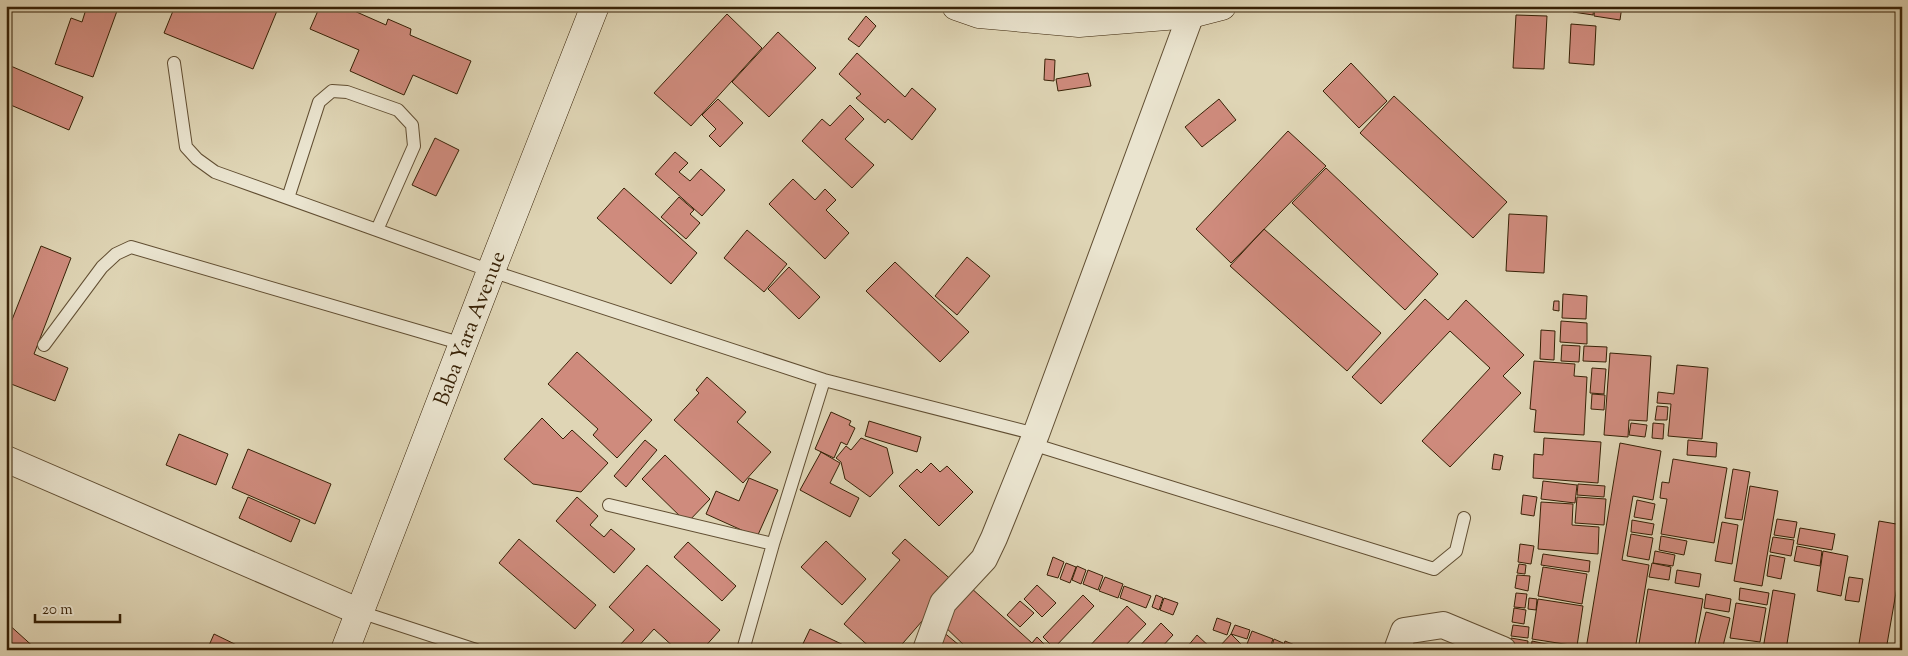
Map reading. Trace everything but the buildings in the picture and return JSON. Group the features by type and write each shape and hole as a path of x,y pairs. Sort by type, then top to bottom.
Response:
{"main road":[{"name":"Baba Yara Avenue","path":"345,650 491,271 596,6"},
{"path":"956,6 979,14 1079,23 1191,14 1222,6"}],"street":[{"path":"926,650 942,603 984,558 1034,439 1191,14"},
{"path":"6,460 360,612"},
{"path":"1397,650 1404,631 1443,625 1503,650"}],"lane":[{"path":"174,63 186,147 197,159 215,172 491,271 824,380 1034,439 1434,569 1456,551 1464,518"},
{"path":"288,198 319,102 332,91 347,92 398,110 412,125 414,146 377,230"},
{"path":"44,345 102,266 116,254 131,247 463,344"},
{"path":"743,650 773,544 824,380"},
{"path":"609,505 773,544"},
{"path":"360,612 476,650"}]}
